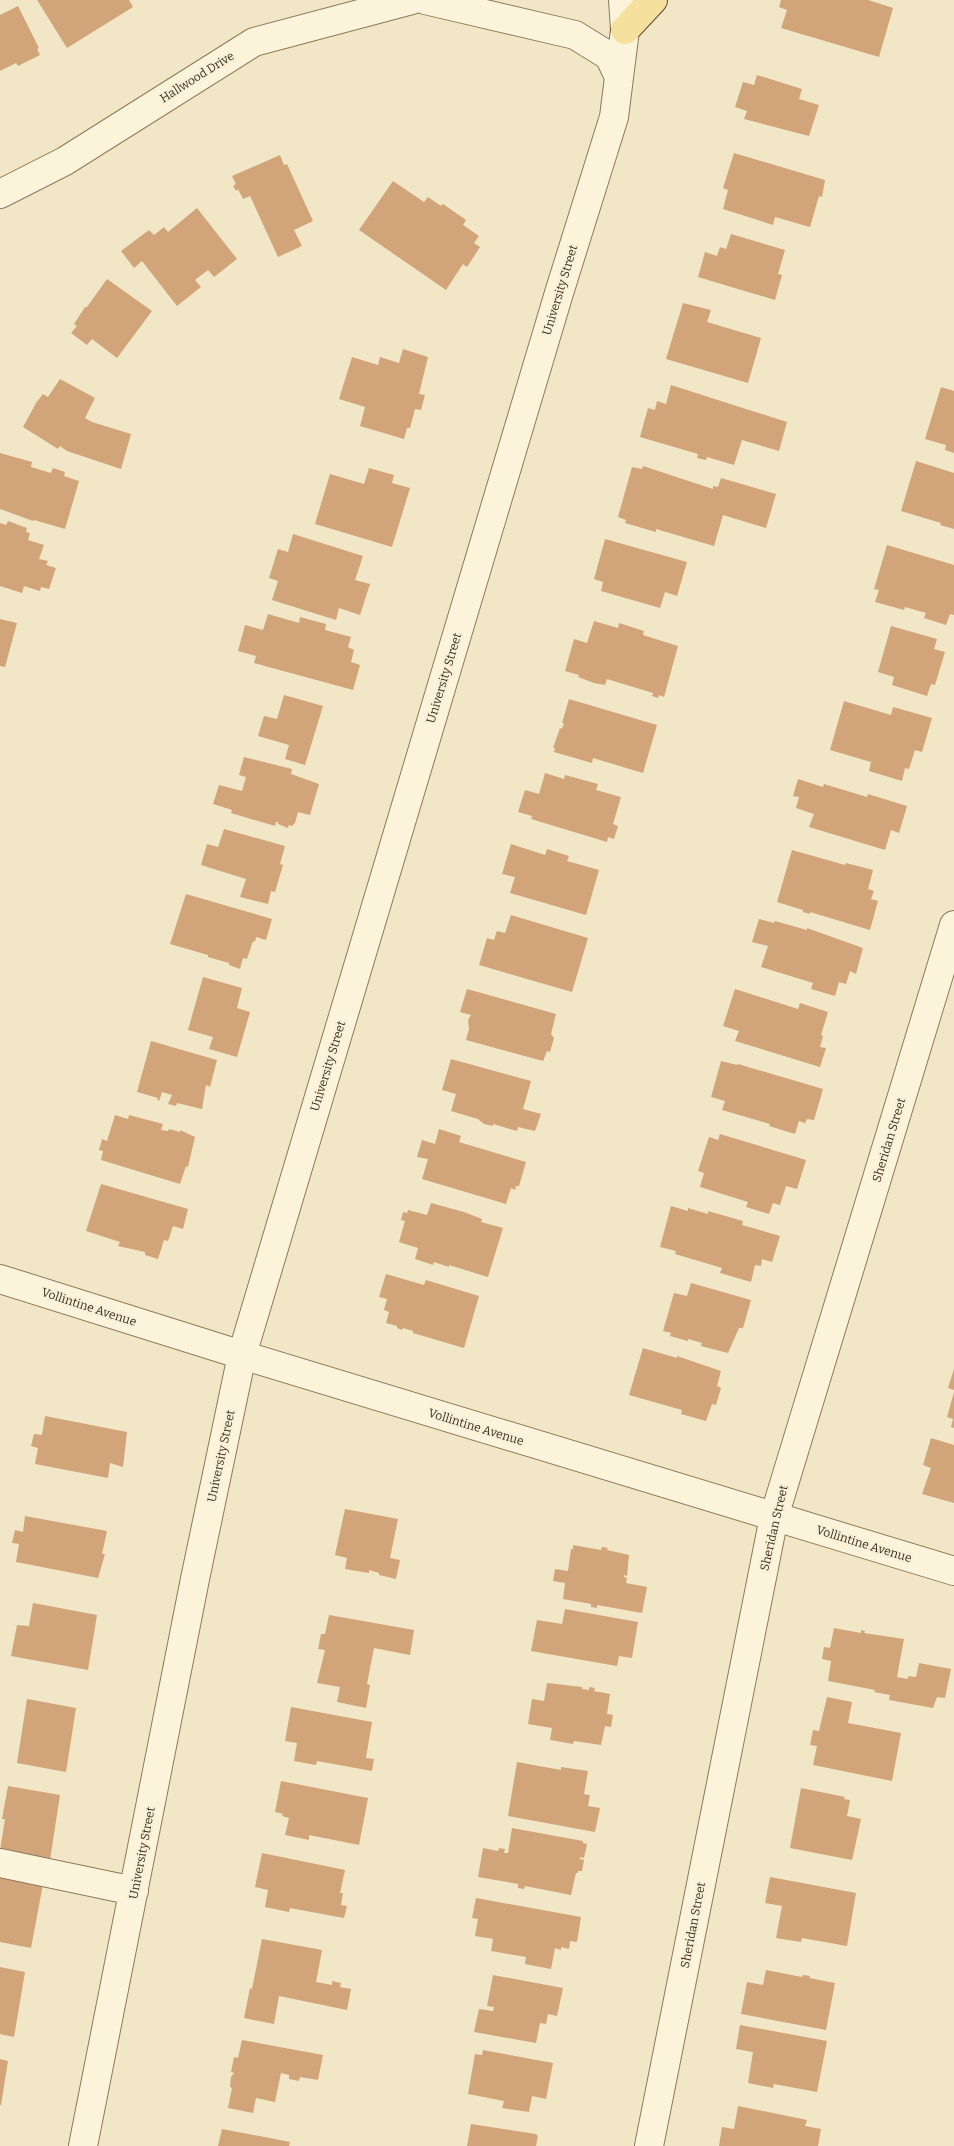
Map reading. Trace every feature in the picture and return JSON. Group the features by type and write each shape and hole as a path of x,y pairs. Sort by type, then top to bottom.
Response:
{"main road":[{"path":"625,30 654,0"}],"street":[{"name":"Hallwood Drive","path":"1,196 65,161 254,42 412,0"},
{"path":"425,0 575,35 609,56 619,77"},
{"name":"University Street","path":"83,2146 195,1579 242,1355 556,303 614,117 625,30 623,0"},
{"name":"Sheridan Street","path":"649,2146 774,1517 954,925"},
{"name":"Vollintine Avenue","path":"0,1279 242,1355 954,1571"},
{"path":"0,1863 134,1891"}],"building":[{"path":"37,0 129,0 133,7 67,48"},
{"path":"781,0 868,0 893,8 879,57 781,28 787,10 779,7"},
{"path":"18,6 39,48 37,49 40,55 18,66 16,63 0,71 0,15"},
{"path":"757,75 802,89 799,99 819,105 809,136 744,119 747,111 735,107 743,82 754,85"},
{"path":"734,153 825,180 822,197 819,196 810,227 775,217 773,225 723,209 728,190 723,188"},
{"path":"280,155 284,165 287,164 313,221 294,230 302,246 278,257 250,196 243,199 238,189 236,191 233,186 236,184 232,176"},
{"path":"393,181 424,202 428,197 441,206 443,204 466,220 463,225 479,236 474,243 480,247 467,267 463,264 446,290 359,230"},
{"path":"197,208 237,259 214,277 208,270 195,280 201,287 177,306 142,261 134,268 121,251 149,230 154,235 164,227 168,232"},
{"path":"731,234 785,250 778,274 782,275 775,300 698,277 705,252 717,256 720,247 726,249"},
{"path":"107,279 152,311 117,358 92,339 87,345 71,333 77,326 74,324 85,307 87,307"},
{"path":"683,303 711,310 707,322 761,338 748,383 666,359"},
{"path":"403,349 428,357 419,394 425,395 421,410 415,409 410,428 407,428 404,439 360,426 365,407 339,399 352,357 378,365 380,357 399,363"},
{"path":"60,379 95,398 85,418 131,434 121,469 67,451 60,446 58,449 23,427 36,403 43,394 48,397"},
{"path":"671,385 787,422 779,451 742,440 734,465 707,457 706,460 697,458 698,454 640,437 648,408 655,410 657,401 666,404"},
{"path":"941,387 954,391 954,453 945,450 946,445 925,439"},
{"path":"0,453 32,462 31,467 51,473 53,468 65,472 64,476 79,481 65,529 33,521 0,509"},
{"path":"916,461 954,473 954,529 940,525 941,523 901,511"},
{"path":"643,466 713,489 713,486 718,487 721,478 776,494 766,528 723,515 714,546 656,529 656,532 625,523 626,520 618,517 632,467 642,469"},
{"path":"369,468 394,475 392,483 410,488 392,547 315,524 330,474 364,484"},
{"path":"8,521 27,528 26,532 30,533 28,540 44,545 39,559 48,561 46,565 56,568 49,589 41,587 40,591 24,586 22,593 0,586 0,523 6,525"},
{"path":"293,534 363,556 355,580 370,584 360,615 339,608 336,620 272,600 278,581 269,578 278,549 288,552"},
{"path":"605,539 687,562 677,596 665,592 660,608 601,591 603,582 594,579"},
{"path":"887,545 954,565 954,615 950,614 946,625 924,618 926,613 905,607 904,610 875,602 879,590 874,589"},
{"path":"268,614 299,623 300,617 326,624 325,630 351,637 348,647 354,650 351,662 360,665 353,690 254,663 256,656 238,651 245,625 263,630"},
{"path":"0,619 17,623 5,667 0,666"},
{"path":"594,621 618,628 619,623 644,631 643,635 678,646 664,697 659,695 658,698 652,696 653,693 607,679 605,685 594,683 578,677 579,675 565,671 574,639 587,643"},
{"path":"891,626 937,639 934,649 945,652 935,685 931,684 927,696 892,685 894,677 878,672"},
{"path":"284,695 323,706 305,765 285,759 289,745 258,736 264,716 277,719"},
{"path":"569,699 657,725 643,773 593,758 592,763 554,752 555,748 553,748 560,728 562,729 564,723 562,723"},
{"path":"844,701 891,715 893,707 932,718 922,752 915,750 909,769 905,768 902,781 869,771 871,762 830,750"},
{"path":"244,757 292,769 291,774 319,784 310,815 298,812 295,823 292,826 289,825 288,828 278,824 278,822 276,822 275,826 231,813 232,810 213,804 219,785 242,791 246,777 239,775"},
{"path":"545,773 564,779 565,775 598,784 596,790 621,797 613,824 618,826 614,839 608,837 607,842 531,819 532,816 518,812 525,790 539,794"},
{"path":"798,779 823,787 824,784 867,797 868,794 907,806 899,833 891,830 885,850 809,827 814,814 796,808 799,797 793,796"},
{"path":"224,829 285,846 280,864 283,865 275,892 271,891 268,904 240,897 246,879 201,865 207,844 218,847"},
{"path":"511,844 545,855 547,849 569,856 567,861 599,870 586,915 510,893 515,877 502,874"},
{"path":"792,850 845,865 846,863 873,870 868,889 874,891 871,899 878,901 870,930 810,912 810,914 803,912 803,910 777,902"},
{"path":"186,894 272,919 266,940 256,937 247,959 243,958 240,969 229,965 229,963 208,957 208,955 170,944"},
{"path":"511,915 588,938 572,992 479,965 487,938 494,940 497,931 505,933"},
{"path":"759,919 774,923 775,921 807,930 807,928 863,948 856,974 850,971 846,984 839,982 835,996 811,989 813,983 761,967 768,946 752,942"},
{"path":"203,977 242,988 237,1008 250,1012 237,1057 209,1049 213,1037 188,1030"},
{"path":"467,989 556,1014 551,1034 554,1038 550,1052 547,1051 543,1061 466,1040 469,1029 468,1020 471,1015 460,1012"},
{"path":"735,989 798,1009 800,1003 828,1012 821,1035 823,1036 820,1047 826,1048 820,1067 735,1041 739,1031 723,1026"},
{"path":"151,1041 217,1060 210,1087 206,1085 202,1109 177,1103 176,1106 168,1104 172,1095 162,1092 159,1101 157,1100 158,1098 137,1092"},
{"path":"451,1059 531,1081 523,1109 541,1114 535,1131 518,1127 517,1131 493,1124 493,1126 484,1124 478,1119 451,1111 456,1094 442,1090"},
{"path":"721,1061 738,1064 823,1089 814,1120 807,1119 805,1123 799,1121 795,1134 769,1126 770,1124 722,1110 725,1101 711,1097"},
{"path":"115,1115 128,1119 129,1115 163,1124 161,1130 168,1131 169,1129 180,1132 180,1130 195,1137 188,1167 186,1166 180,1184 101,1160 103,1151 99,1150 102,1139 107,1141"},
{"path":"439,1129 461,1136 459,1142 526,1162 519,1186 516,1186 515,1190 511,1188 506,1204 422,1179 428,1159 417,1157 422,1140 435,1144"},
{"path":"720,1134 806,1160 797,1189 786,1186 780,1205 773,1203 769,1214 746,1207 748,1202 700,1187 704,1173 698,1171 709,1137 718,1140"},
{"path":"101,1184 188,1209 183,1229 173,1226 168,1241 164,1240 158,1259 145,1255 145,1252 118,1246 120,1242 86,1231"},
{"path":"431,1203 464,1212 482,1219 481,1222 503,1228 488,1277 449,1265 449,1267 434,1262 433,1265 415,1259 418,1248 399,1242 405,1221 401,1220 403,1212 407,1213 408,1210 427,1215"},
{"path":"671,1206 688,1211 688,1208 708,1214 708,1211 743,1221 742,1225 780,1236 772,1262 762,1259 761,1266 755,1265 751,1282 720,1273 722,1268 675,1254 676,1251 660,1247"},
{"path":"386,1274 424,1285 426,1280 479,1296 464,1348 413,1333 413,1331 403,1328 402,1330 397,1328 397,1326 386,1323 389,1312 384,1310 387,1299 379,1297"},
{"path":"691,1283 751,1300 743,1328 739,1328 728,1353 701,1346 702,1343 670,1336 671,1333 663,1331 674,1293 687,1296"},
{"path":"643,1348 677,1358 677,1356 721,1371 717,1386 721,1388 716,1405 712,1404 706,1421 681,1414 682,1410 629,1395"},
{"path":"954,1369 954,1390 948,1388"},
{"path":"954,1392 954,1428 951,1427 953,1419 947,1417"},
{"path":"45,1416 127,1432 123,1467 110,1463 108,1478 35,1464 38,1448 31,1446 34,1434 42,1435"},
{"path":"931,1438 954,1445 954,1503 922,1494 931,1468 923,1465"},
{"path":"345,1509 398,1519 390,1558 400,1560 396,1579 379,1575 379,1573 369,1570 369,1573 345,1569 347,1558 335,1555"},
{"path":"25,1516 107,1531 102,1554 105,1554 98,1578 16,1562 19,1544 12,1543 15,1530 23,1532"},
{"path":"573,1545 601,1550 602,1547 608,1548 607,1550 629,1555 627,1576 624,1575 627,1578 626,1583 647,1587 642,1613 597,1605 597,1608 591,1607 591,1604 563,1599 565,1583 553,1581 555,1569 568,1571"},
{"path":"33,1603 97,1615 88,1670 11,1656 17,1625 29,1626"},
{"path":"565,1609 638,1622 632,1658 619,1656 617,1666 531,1651 537,1620 562,1624"},
{"path":"329,1615 414,1630 410,1655 374,1648 367,1684 370,1685 366,1708 337,1702 340,1687 317,1683 325,1650 318,1649 321,1634 325,1634"},
{"path":"834,1628 861,1633 861,1630 865,1631 864,1633 904,1639 897,1677 908,1679 908,1676 916,1677 919,1663 951,1669 945,1698 937,1697 933,1708 889,1700 890,1695 874,1692 875,1690 828,1681 831,1661 822,1659 824,1647 830,1648"},
{"path":"547,1683 582,1687 582,1689 589,1690 589,1687 595,1688 594,1691 610,1694 607,1714 613,1715 611,1727 605,1726 601,1745 574,1741 573,1744 550,1740 552,1728 528,1724 532,1699 544,1701"},
{"path":"827,1697 852,1702 848,1723 901,1733 892,1781 813,1765 817,1746 810,1745 813,1730 819,1731"},
{"path":"27,1699 76,1708 66,1772 17,1763"},
{"path":"291,1707 372,1722 366,1758 374,1759 372,1771 317,1761 316,1765 294,1761 297,1743 285,1741"},
{"path":"517,1762 561,1770 561,1767 588,1771 584,1794 590,1795 588,1806 600,1808 595,1832 508,1816"},
{"path":"281,1781 368,1798 359,1845 309,1835 309,1840 285,1835 289,1818 275,1812"},
{"path":"8,1786 60,1795 50,1860 0,1851 5,1819 2,1819"},
{"path":"801,1788 845,1797 844,1799 850,1800 847,1816 861,1819 852,1860 790,1848"},
{"path":"512,1828 583,1841 583,1843 587,1844 584,1858 580,1857 580,1859 584,1860 582,1871 576,1873 571,1895 525,1886 524,1889 518,1888 518,1884 478,1877 483,1848 498,1851 499,1848 505,1849 504,1853 508,1853"},
{"path":"262,1853 345,1870 340,1893 343,1893 341,1905 347,1906 344,1918 290,1908 289,1912 265,1907 268,1890 255,1887"},
{"path":"0,1876 43,1884 31,1948 0,1942"},
{"path":"770,1877 856,1893 847,1946 802,1938 801,1942 776,1938 782,1906 765,1903"},
{"path":"476,1898 581,1917 577,1942 570,1941 569,1949 561,1947 561,1950 555,1948 551,1969 525,1964 526,1957 491,1951 493,1939 475,1936 478,1919 472,1918"},
{"path":"262,1939 322,1950 316,1982 332,1985 332,1981 341,1983 340,1987 351,1989 347,2010 279,1996 274,2024 244,2018"},
{"path":"0,1967 25,1972 14,2037 0,2034"},
{"path":"766,1970 802,1977 803,1975 810,1976 809,1978 835,1983 826,2030 741,2014 747,1982 763,1985"},
{"path":"493,1975 563,1988 557,2016 548,2014 546,2024 540,2023 536,2043 474,2032 479,2009 493,2011 494,2007 487,2006"},
{"path":"740,2025 827,2041 817,2092 774,2084 773,2088 748,2083 753,2052 736,2049"},
{"path":"242,2040 323,2055 318,2080 300,2077 299,2081 289,2079 289,2075 281,2073 275,2102 256,2098 253,2113 228,2108 232,2088 230,2087 231,2077 234,2073 231,2072 234,2057 238,2058"},
{"path":"483,2050 553,2063 546,2099 532,2096 529,2112 502,2108 504,2101 468,2094 475,2054 482,2055"},
{"path":"0,2059 8,2061 1,2105 0,2105"},
{"path":"738,2106 807,2120 805,2126 821,2129 818,2146 719,2146 722,2127 734,2129"},
{"path":"471,2124 536,2134 538,2136 536,2146 467,2146"},
{"path":"222,2129 290,2142 289,2146 218,2146"}]}
